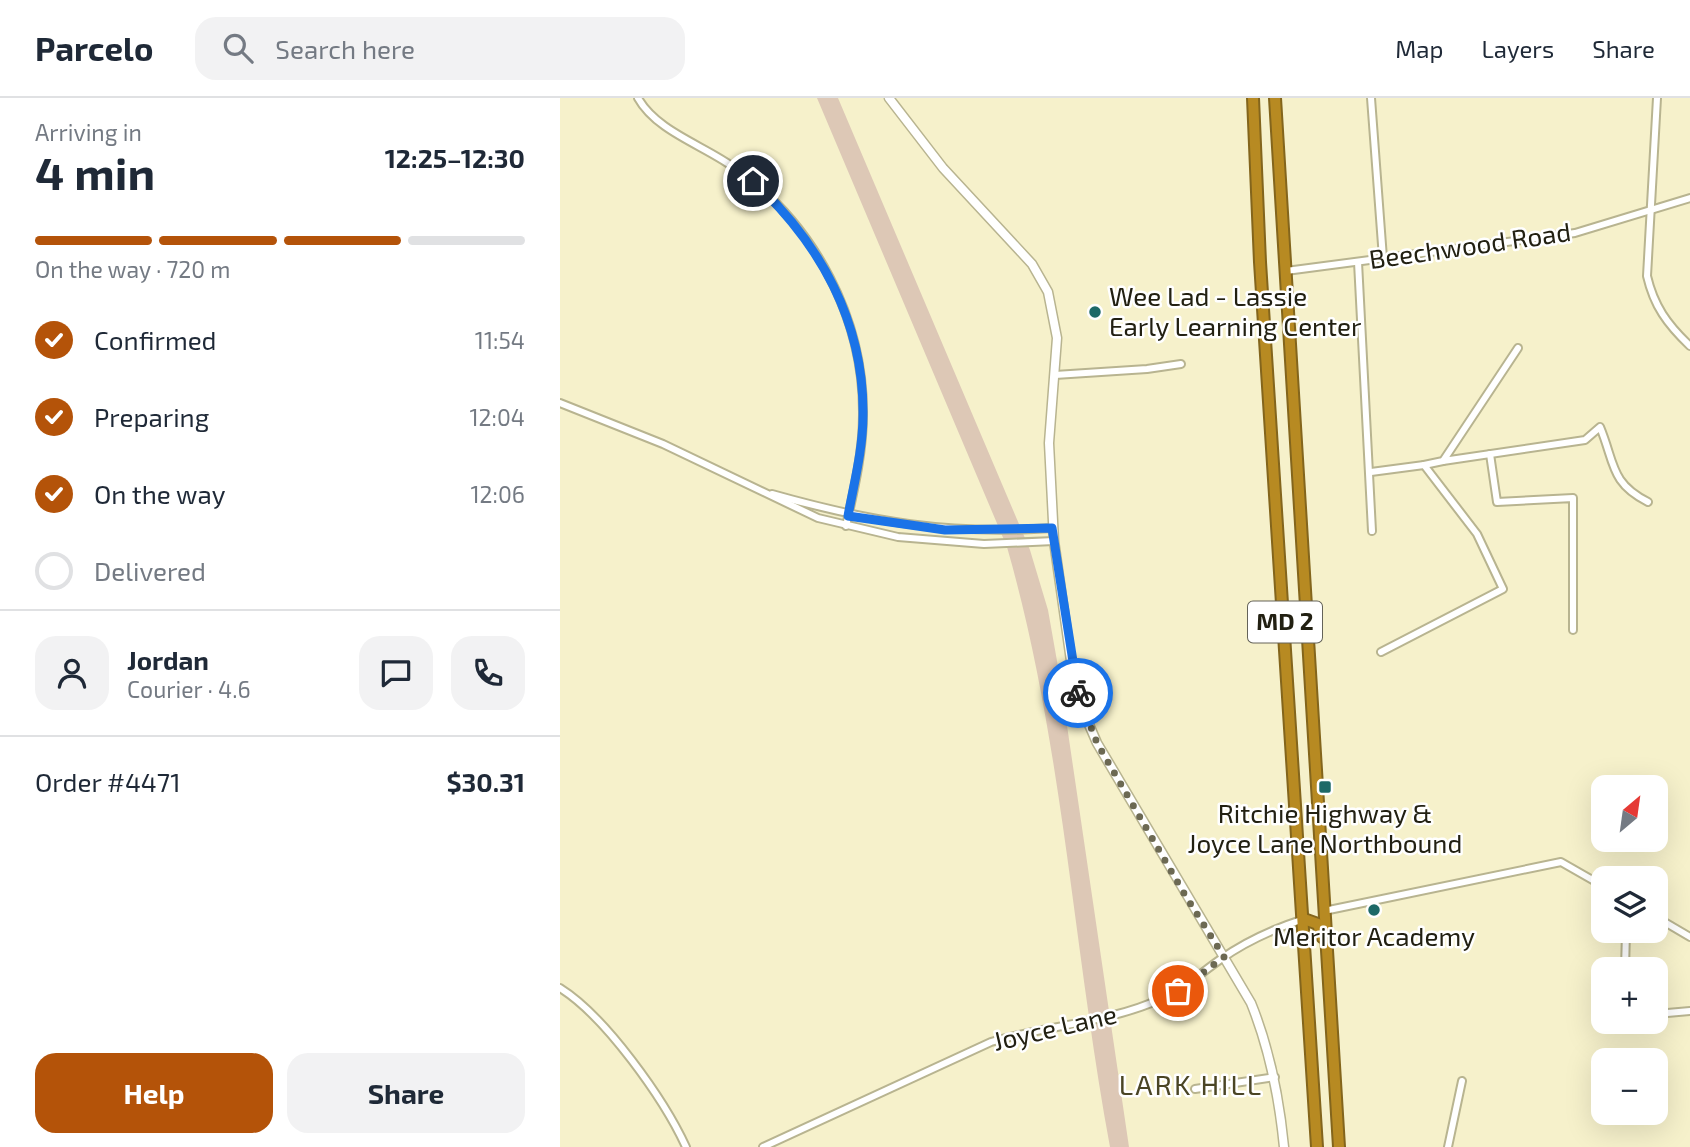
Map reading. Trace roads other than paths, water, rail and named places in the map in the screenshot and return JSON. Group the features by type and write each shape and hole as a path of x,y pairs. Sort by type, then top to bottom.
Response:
{"highway":[{"name":"MD 2","path":"1253,98 1260,262 1273,428 1318,1147"},
{"name":"MD 2","path":"1275,98 1339,1147"},
{"path":"1273,428 1295,431"},
{"path":"1300,852 1306,872 1310,906 1313,911 1324,911"},
{"path":"1304,919 1318,924 1328,956"}],"street":[{"path":"638,98 653,117 738,170 777,203 808,242 838,291 850,322 862,388 863,415 846,526"},
{"path":"889,98 943,168 1032,264 1048,292 1056,325 1049,442 1052,528 1072,668 1088,724 1185,895 1251,1003 1266,1041 1275,1077 1284,1147"},
{"path":"1371,98 1383,258"},
{"path":"1657,98 1647,275 1653,301 1668,325 1690,346"},
{"name":"Beechwood Road","path":"1286,271 1575,233 1690,198"},
{"path":"1358,261 1372,531"},
{"path":"1443,461 1518,348"},
{"path":"1055,375 1181,364"},
{"path":"560,403 640,434 818,519 898,537 984,544 1054,541"},
{"path":"1371,472 1585,440 1600,427 1622,484 1628,492 1648,502"},
{"path":"1490,454 1497,502 1573,498 1573,630"},
{"path":"1381,652 1503,589 1477,534 1424,465"},
{"path":"757,490 848,516 899,525 945,530 1052,528"},
{"path":"898,537 899,525"},
{"path":"944,541 945,530"},
{"path":"1324,911 1561,862 1591,879"},
{"name":"Joyce Lane","path":"763,1147 991,1042 1029,1031 1111,1017 1161,999 1178,991 1224,957 1304,919"},
{"path":"1668,924 1690,937"},
{"path":"560,988 578,999 642,1075 677,1126 686,1147"},
{"path":"1668,1013 1690,1011"},
{"path":"1195,1089 1275,1077"},
{"path":"1448,1147 1462,1081"}],"place":[{"name":"Wee Lad - Lassie Early Learning Center","path":"1095,312"},
{"name":"Ritchie Highway & Joyce Lane Northbound","path":"1325,787"},
{"name":"Meritor Academy","path":"1374,910"}],"district":[{"name":"LARK HILL","path":"1191,1085"}]}
